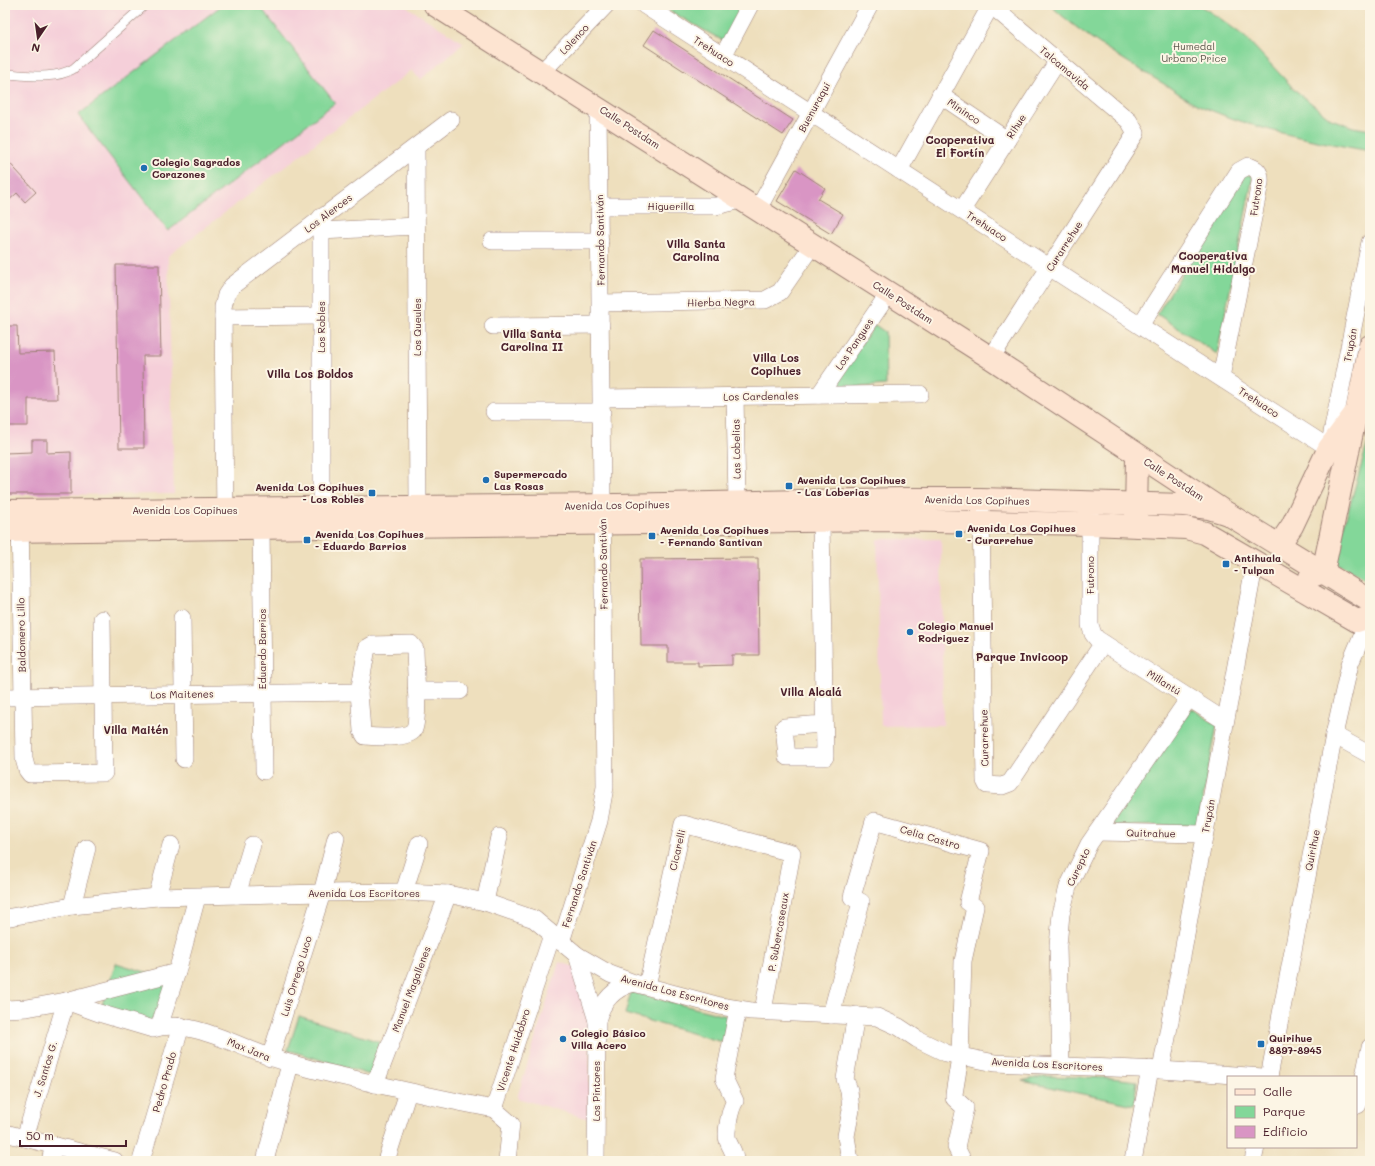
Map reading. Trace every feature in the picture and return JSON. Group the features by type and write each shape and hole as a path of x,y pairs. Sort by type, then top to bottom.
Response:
{"main road":[{"name":"Calle Postdam","path":"435,5 598,107 991,358 1228,514 1370,601"},
{"name":"Trupán","path":"1323,572 1357,410 1368,372 1370,346"},
{"name":"Trupán","path":"1279,545 1292,526 1329,448 1357,410"},
{"path":"1137,455 1135,526 1177,527 1195,530 1209,536 1366,623"},
{"name":"Avenida Los Copihues","path":"224,519 261,528 603,514 737,503 981,499 1136,503 1200,507 1228,514"},
{"name":"Avenida Los Copihues","path":"12,521 224,519 321,508 418,507 821,521 981,521 1135,526"},
{"path":"1283,578 1303,578 1323,572"}],"street":[{"name":"Lolenco","path":"542,72 606,5"},
{"name":"Trehuaco","path":"644,5 1141,324 1329,448"},
{"path":"723,56 750,5"},
{"name":"Buenuraqui","path":"750,204 811,113 870,5"},
{"name":"Talcamavida","path":"899,170 991,5 1129,121 1136,133"},
{"name":"Rihue","path":"962,210 1057,62"},
{"name":"Mininco","path":"940,95 1007,140"},
{"name":"Fernando Santiván","path":"556,938 599,821 604,799 603,514 598,107"},
{"name":"Los Alerces","path":"224,519 223,317 224,301 232,286 321,224 451,120"},
{"name":"Curarrehue","path":"991,358 1136,133"},
{"name":"Los Queules","path":"416,147 418,507"},
{"name":"Futrono","path":"1141,324 1239,170 1248,166 1256,169 1260,175 1260,182 1221,377"},
{"name":"Higuerilla","path":"599,206 716,206 734,202 750,204"},
{"name":"Los Alerces","path":"321,224 416,226"},
{"name":"Los Robles","path":"321,224 321,508"},
{"path":"492,241 600,241"},
{"name":"Trupán","path":"1329,448 1370,242"},
{"name":"Hierba Negra","path":"601,303 765,300 780,292 813,244"},
{"name":"Los Pangues","path":"819,395 889,293"},
{"path":"223,317 321,316"},
{"path":"493,326 601,326"},
{"name":"Los Cardenales","path":"494,412 735,396 920,394"},
{"name":"Las Lobelias","path":"735,396 737,503"},
{"name":"Curarrehue","path":"981,499 985,781 987,785 1002,786 1010,783 1103,643"},
{"name":"Futrono","path":"1090,502 1090,624 1093,634 1103,643"},
{"name":"Baldomero Lillo","path":"12,521 13,696 24,759 27,770 30,774 104,773 103,695"},
{"path":"821,521 823,724"},
{"name":"Eduardo Barrios","path":"261,528 264,771"},
{"name":"Trupán","path":"1133,1161 1155,1070 1204,834 1255,562"},
{"path":"182,618 184,759"},
{"path":"102,619 103,695"},
{"name":"Quirihue","path":"1269,1076 1334,735 1350,664 1366,623"},
{"name":"Millantú","path":"1103,643 1226,721"},
{"path":"411,644 415,649 417,723 414,730 407,736 365,736 362,731 359,692 367,648 372,645 411,644"},
{"path":"416,691 460,691"},
{"name":"Los Maitenes","path":"13,696 359,692"},
{"name":"Curepto","path":"1061,1066 1058,946 1061,914 1073,875 1097,832 1189,698"},
{"path":"1334,735 1370,755"},
{"name":"Celia Castro","path":"832,1015 861,902 852,897 874,821 981,851 968,902 975,907 963,961 960,1057"},
{"name":"Cicarelli","path":"640,984 682,824 792,853"},
{"name":"Quitrahue","path":"1097,832 1204,834"},
{"path":"485,902 499,837"},
{"name":"Luis Orrego Luco","path":"270,1058 322,893 336,838"},
{"path":"404,892 419,844"},
{"path":"157,897 171,845"},
{"path":"236,895 252,845"},
{"path":"72,906 87,848"},
{"name":"P. Subercaseaux","path":"763,1011 792,853"},
{"name":"Avenida Los Escritores","path":"5,918 72,906 157,897 404,892 448,894 485,902 534,919 577,956 598,968 640,984 705,1002 738,1009 877,1017 888,1021 938,1050 960,1057 995,1063 1155,1070 1248,1076"},
{"name":"Manuel Magallenes","path":"375,1084 448,894"},
{"path":"159,1027 177,972 197,897"},
{"name":"Vicente Huidobro","path":"494,1109 556,938"},
{"name":"Los Pintores","path":"577,956 596,1021 596,1161"},
{"path":"5,1009 27,1008 66,1000 177,972"},
{"name":"Los Pintores","path":"596,1021 601,1008 609,996 620,988 640,984"},
{"name":"Max Jara","path":"66,1000 99,1013 153,1029 159,1027 181,1026 222,1038 270,1058 290,1064 408,1092 494,1109"},
{"name":"J. Santos G.","path":"25,1138 66,1000"},
{"path":"735,1161 735,1153 727,1139 730,1109 735,1101 724,1078 738,1009"},
{"path":"850,1161 846,1136 851,1110 849,1090 845,1079 856,1015"},
{"name":"Pedro Prado","path":"142,1161 181,1026"},
{"path":"1361,1106 1370,1047"},
{"path":"960,1057 954,1098 964,1108 956,1147 963,1161"},
{"path":"265,1161 290,1064"},
{"path":"386,1161 408,1092"},
{"path":"494,1109 511,1124 507,1161"},
{"path":"5,1133 25,1138 52,1153 115,1161"},
{"path":"1253,1161 1256,1148"}],"lane":[{"path":"5,74 53,76 65,73 74,68 145,5"}],"shaded area":[{"name":"Colegio Sagrados Corazones","path":"5,5 404,5 464,43 420,80 412,70 168,256 174,494 5,495"},
{"name":"Colegio Manuel Rodriguez","path":"877,539 941,539 943,725 881,726"},
{"name":"Colegio Básico Villa Acero","path":"559,962 582,969 590,1017 589,1119 517,1098"}],"green space":[{"path":"222,5 259,5 335,103 168,231 78,115"},
{"path":"659,5 740,5 744,7 727,43"},
{"name":"Humedal Urbano Price","path":"1050,5 1199,5 1245,37 1295,90 1331,119 1353,127 1370,130 1370,151 1285,134 1223,115 1197,104 1102,46 1062,16"},
{"path":"1244,174 1253,176 1217,354 1157,314"},
{"path":"875,325 885,332 886,385 834,389 833,382"},
{"path":"1370,435 1370,582 1337,563 1340,539"},
{"path":"1190,709 1217,725 1198,825 1115,826 1113,823"},
{"path":"116,963 169,979 153,1029 99,1013"},
{"path":"631,992 730,1017 722,1042 625,1014"},
{"path":"299,1016 380,1042 370,1075 288,1050"},
{"path":"1044,1076 1112,1078 1137,1081 1134,1105 1022,1081"}],"building":[{"path":"654,30 793,120 783,135 644,45"},
{"path":"5,158 36,192 25,202 17,193 5,204"},
{"path":"796,169 825,188 818,199 843,214 831,234 777,201"},
{"path":"116,265 159,265 161,356 143,356 144,448 119,448"},
{"path":"5,326 17,326 18,353 55,352 57,399 28,399 28,426 5,426"},
{"path":"32,440 47,440 47,453 71,452 71,494 5,494 5,453 32,452"},
{"path":"758,558 759,655 732,655 732,665 698,666 698,662 668,662 668,646 641,646 640,559"}],"place":[{"name":"Colegio Sagrados Corazones","path":"144,168"},
{"name":"Supermercado Las Rosas","path":"486,480"},
{"name":"Avenida Los Copihues - Las Loberias","path":"789,486"},
{"name":"Avenida Los Copihues - Los Robles","path":"372,493"},
{"name":"Avenida Los Copihues - Curarrehue","path":"959,534"},
{"name":"Avenida Los Copihues - Fernando Santivan","path":"652,536"},
{"name":"Avenida Los Copihues - Eduardo Barrios","path":"307,540"},
{"name":"Antihuala - Tulpan","path":"1226,564"},
{"name":"Colegio Manuel Rodriguez","path":"910,632"},
{"name":"Colegio Básico Villa Acero","path":"563,1039"},
{"name":"Quirihue 8897-8945","path":"1261,1044"}],"district":[{"name":"Cooperativa El Fortín","path":"960,146"},
{"name":"Villa Santa Carolina","path":"696,250"},
{"name":"Cooperativa Manuel Hidalgo","path":"1213,262"},
{"name":"Villa Santa Carolina II","path":"532,340"},
{"name":"Villa Los Copihues","path":"776,364"},
{"name":"Villa Los Boldos","path":"310,374"},
{"name":"Parque Invicoop","path":"1022,657"},
{"name":"Villa Alcalá","path":"811,692"},
{"name":"Villa Maitén","path":"136,730"}]}
